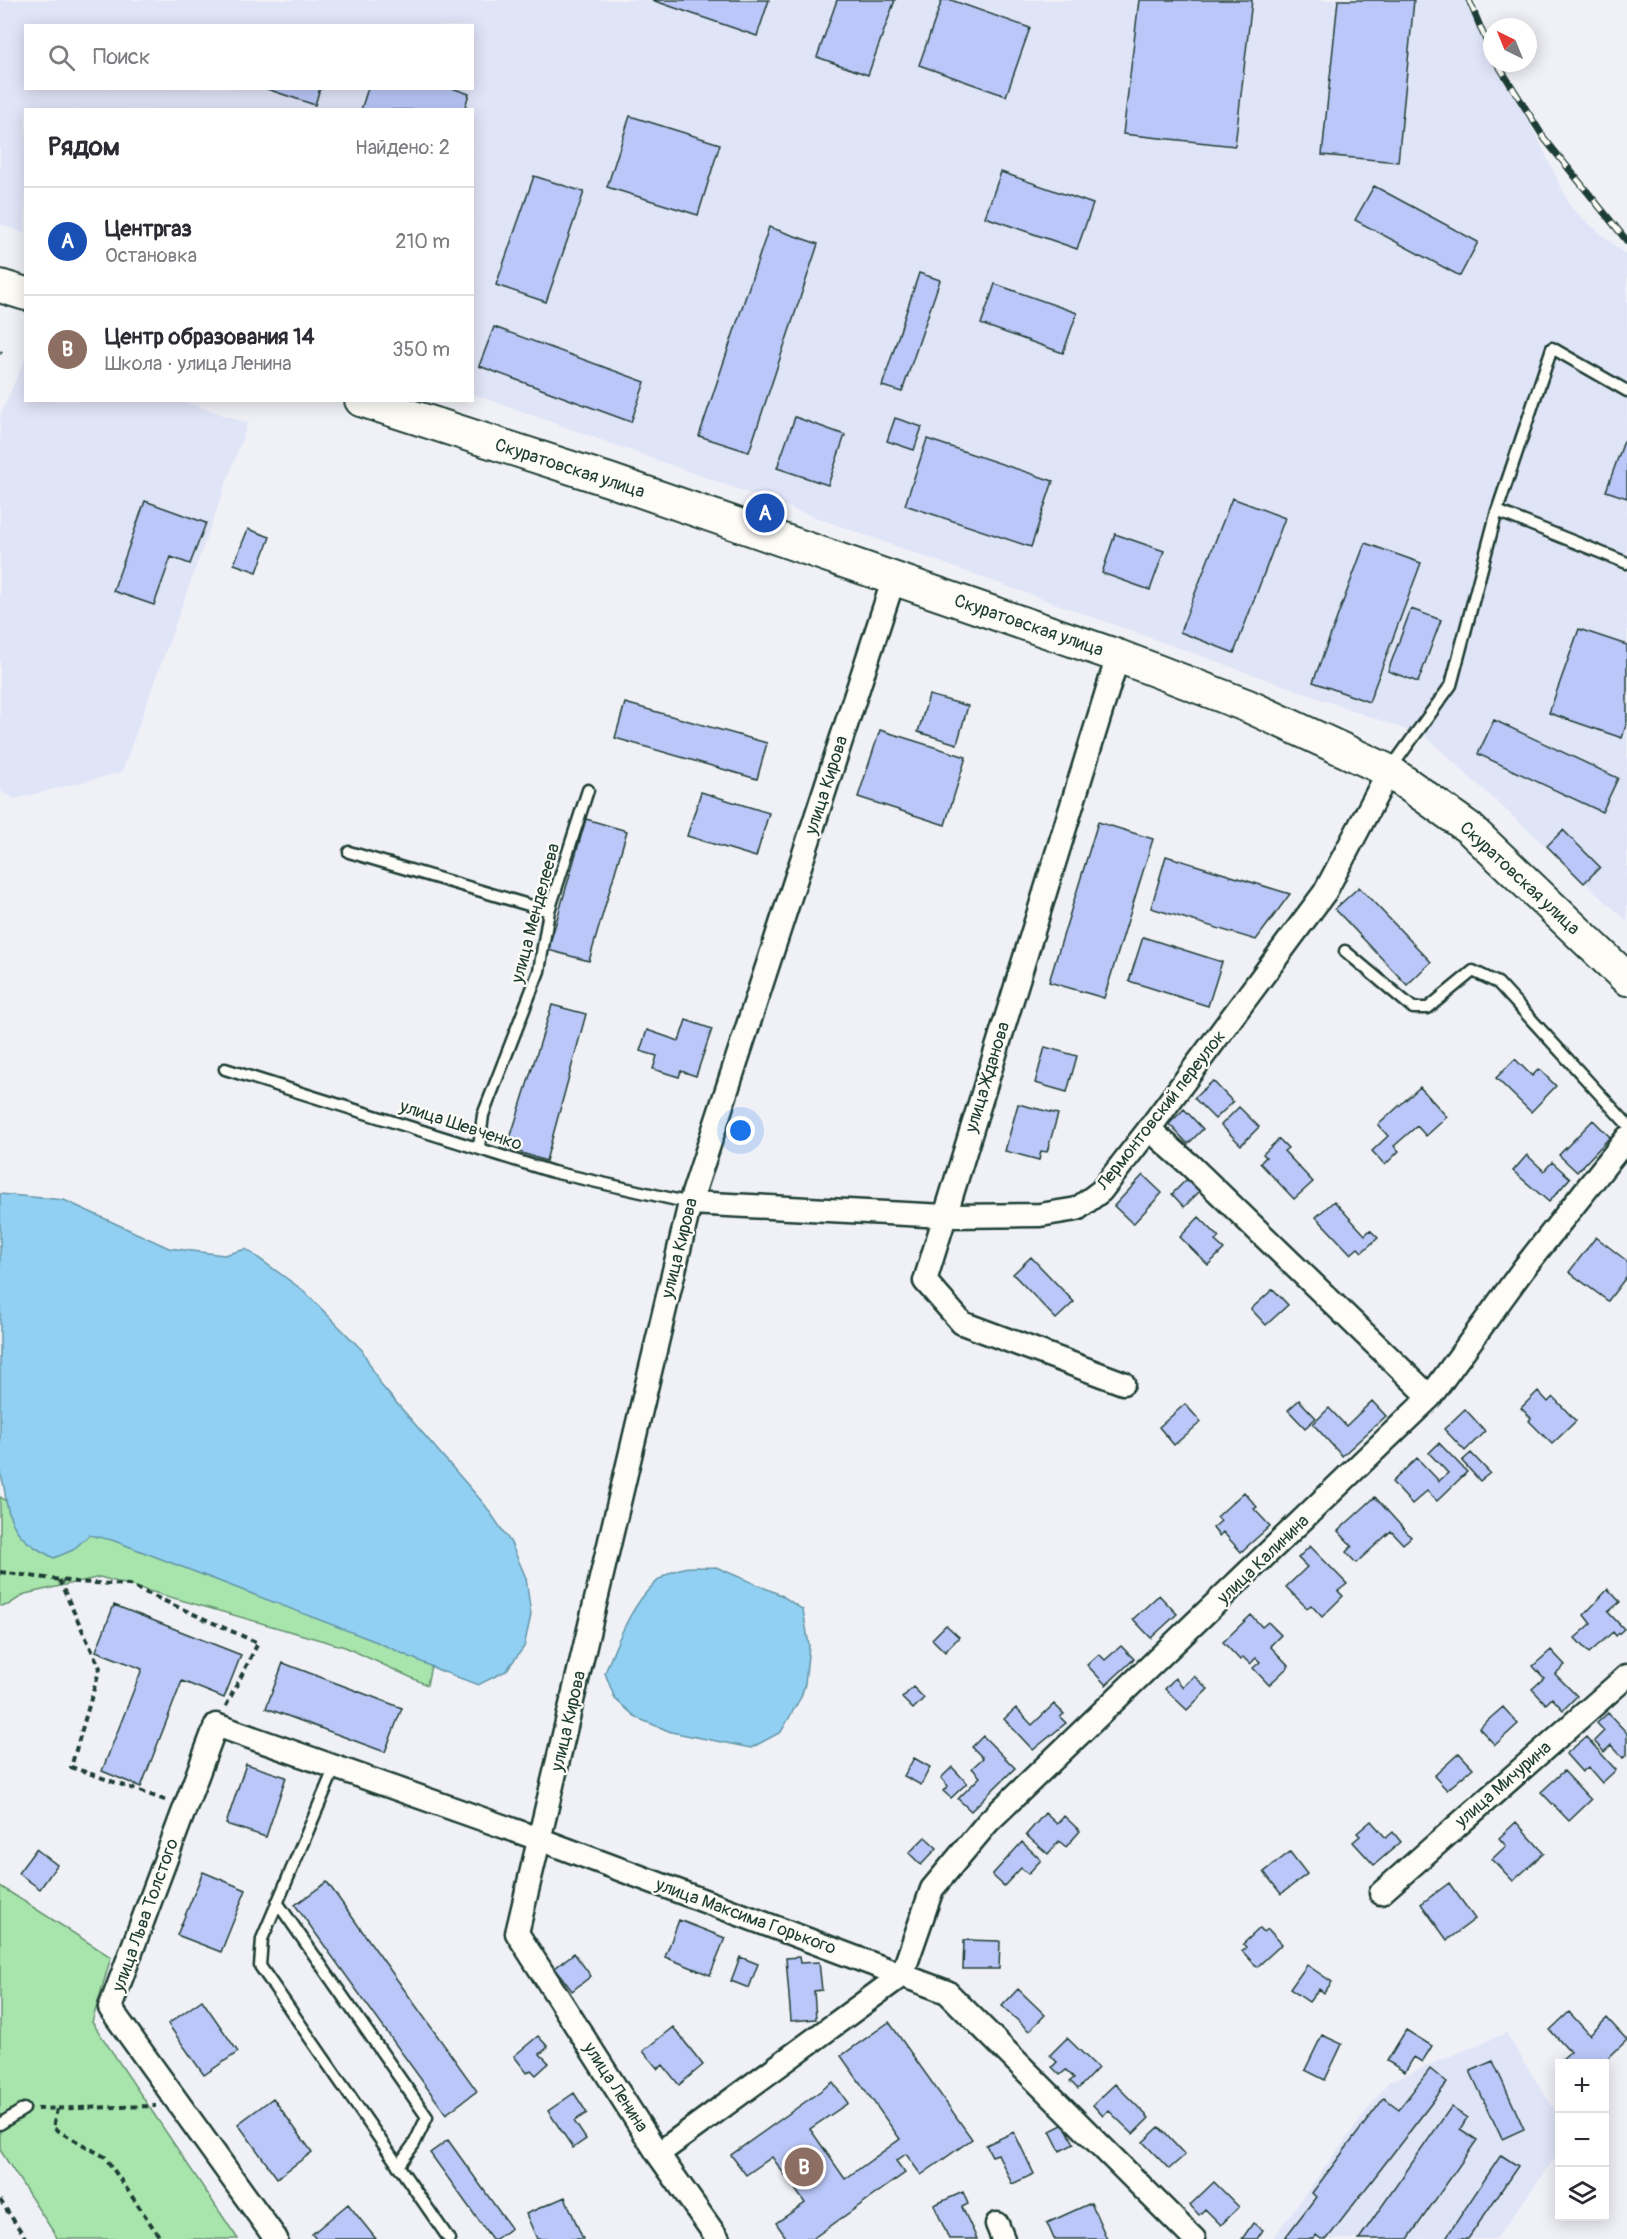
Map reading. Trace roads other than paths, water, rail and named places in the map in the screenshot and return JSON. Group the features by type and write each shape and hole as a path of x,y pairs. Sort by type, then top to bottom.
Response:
{"street":[{"path":"0,286 24,293"},
{"name":"Скуратовская улица","path":"367,402 609,480 894,578 1118,656 1248,706 1389,771 1469,828 1627,979"},
{"name":"улица Кирова","path":"517,1933 690,1203 894,578"},
{"name":"улица Жданова","path":"1118,656 925,1281 963,1323 1123,1383"},
{"name":"Лермонтовский переулок","path":"690,1203 945,1216 1040,1215 1077,1209 1101,1191 1324,892 1389,771"},
{"path":"1149,1129 1190,1165 1430,1397"},
{"name":"улица Калинина","path":"902,1975 932,1889 988,1822 1430,1397 1524,1268 1627,1138"},
{"name":"улица Мичурина","path":"1381,1893 1627,1676"},
{"name":"улица Максима Горького","path":"216,1725 539,1839 947,1992 1194,2239"},
{"name":"улица Льва Толстого","path":"216,1725 110,2008 276,2239"},
{"name":"улица Ленина","path":"517,1933 710,2236"},
{"path":"658,2154 902,1975"}],"lane":[{"path":"1389,771 1451,686 1497,512 1551,348 1627,391"},
{"path":"1497,512 1627,563"},
{"name":"улица Менделеева","path":"479,1148 483,1115 539,971 549,911 588,790"},
{"path":"349,852 549,911"},
{"path":"1346,951 1413,1008 1428,1008 1473,971 1498,983 1627,1124"},
{"name":"улица Шевченко","path":"225,1069 553,1172 690,1203"},
{"path":"335,1767 262,1939 260,1965 449,2239"},
{"path":"277,1902 427,2117 414,2144 398,2166"},
{"path":"0,2124 24,2109"}],"water":[{"path":"0,1194 64,1200 169,1248 224,1255 246,1249 304,1291 362,1350 381,1385 485,1505 511,1543 526,1578 531,1615 524,1647 506,1671 478,1685 377,1642 112,1540 89,1535 73,1550 54,1558 28,1543 12,1522 0,1473"},
{"path":"716,1567 781,1595 803,1610 809,1645 805,1684 801,1697 781,1732 751,1748 671,1732 637,1718 615,1699 605,1673 624,1627 643,1596 655,1584 668,1574 683,1568"}],"railway":[{"path":"1469,0 1483,33"},
{"path":"1503,72 1544,138 1627,241"}],"place":[{"name":"Центргаз","path":"765,513"},
{"name":"Центр образования 14","path":"804,2167"}]}
